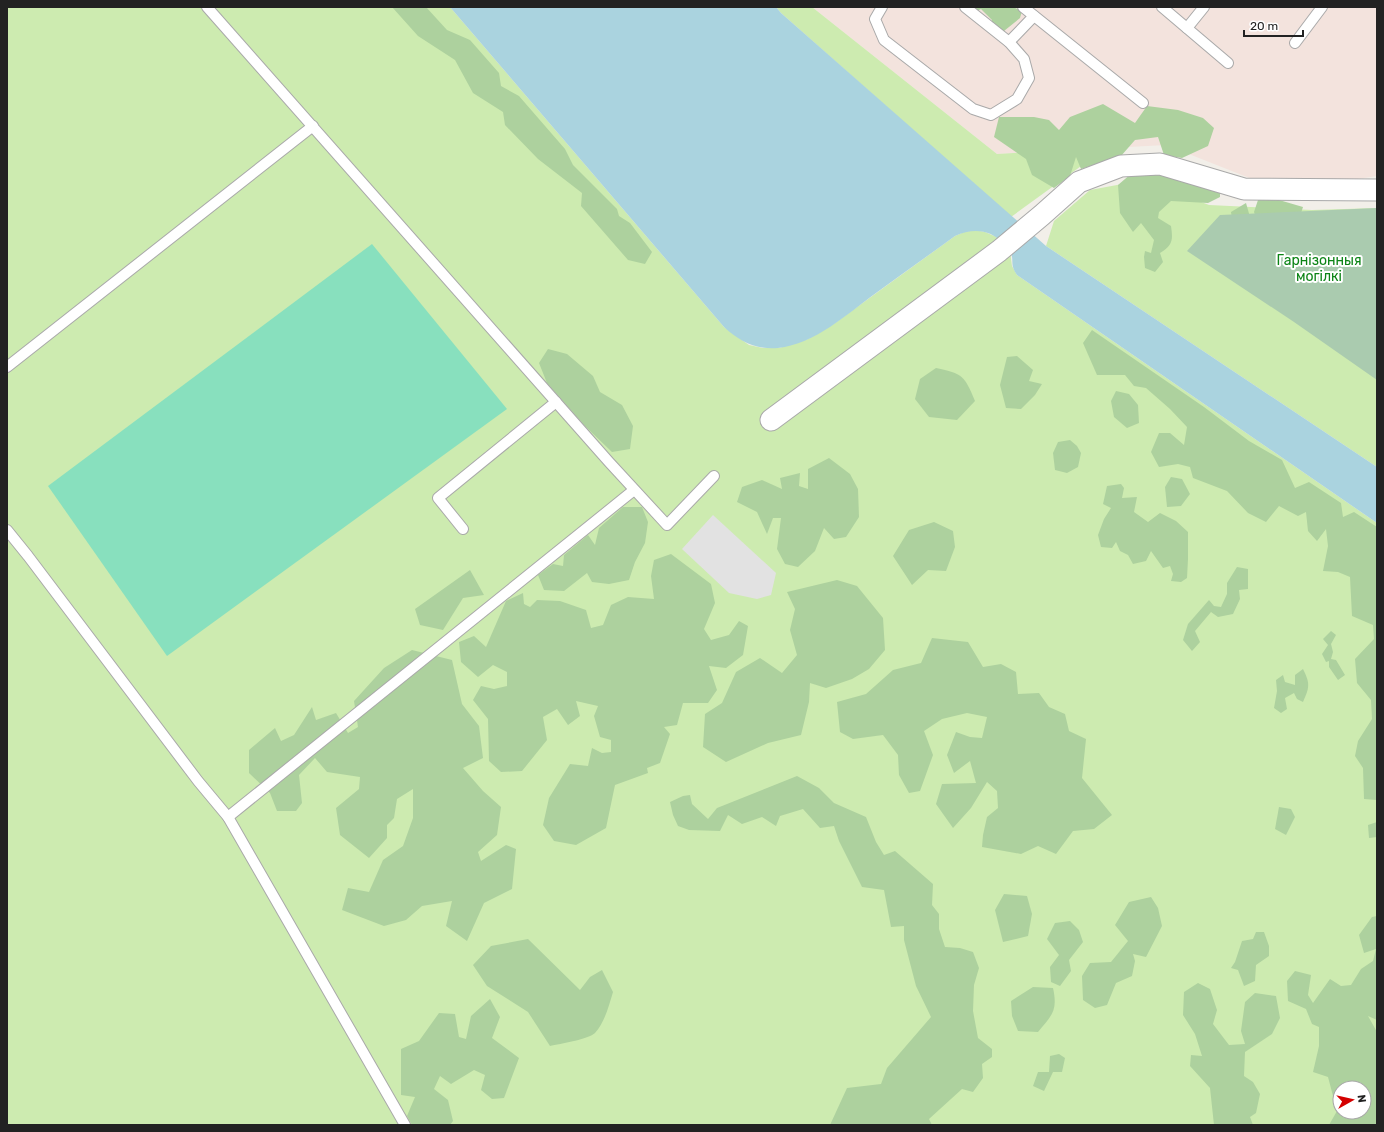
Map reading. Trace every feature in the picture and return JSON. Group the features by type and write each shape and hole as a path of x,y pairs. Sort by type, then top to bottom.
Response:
{"street":[{"path":"771,420 998,251 1079,182 1121,166 1160,164 1244,189 1377,190"}],"lane":[{"path":"207,7 634,490 667,525 714,476"},
{"path":"882,7 875,19 884,40 973,109 991,115 1017,99 1029,78 1024,59 1009,42 965,7"},
{"path":"1023,7 1143,103"},
{"path":"1162,7 1228,63"},
{"path":"1187,28 1204,7"},
{"path":"1295,42 1322,7"},
{"path":"1009,42 1034,16"},
{"path":"7,367 313,126"},
{"path":"463,529 438,498 556,402"},
{"path":"228,817 634,490"},
{"path":"7,530 198,781 228,817 405,1125"}],"shaded area":[{"path":"812,7 1377,7 1377,176 1345,181 1252,179 1166,145 997,154"},
{"path":"713,515 776,573 771,595 757,599 729,593 682,549"}],"green space":[{"path":"7,7 450,7 724,327 749,345 763,348 779,348 808,339 835,323 955,236 964,232 975,230 985,232 999,238 1010,251 1012,266 1017,275 1377,523 1377,1125 7,1125"},
{"path":"392,7 426,7 447,30 470,40 499,73 501,86 519,96 565,149 573,165 617,209 619,216 630,223 652,252 645,264 628,260 581,206 582,193 538,159 505,125 503,112 473,93 455,60 418,36"},
{"path":"776,7 812,7 997,154 1106,148 1011,217"},
{"path":"965,7 1013,7 1022,11 1020,18 1004,31 992,31 992,20 981,9 973,13"},
{"path":"1103,104 1135,123 1147,106 1178,110 1203,118 1214,128 1208,146 1182,158 1164,155 1158,137 1135,140 1121,156 1081,169 1076,157 1070,176 1054,188 1032,175 1026,159 994,137 999,117 1034,117 1049,120 1059,130 1070,117"},
{"path":"1162,172 1220,190 1220,197 1208,203 1171,201 1159,212 1158,218 1171,226 1172,239 1170,245 1160,253 1163,262 1155,272 1145,268 1144,257 1145,251 1151,253 1154,240 1141,223 1133,232 1120,213 1118,185 1132,173"},
{"path":"1144,180 1209,205 1312,210 1377,208 1377,467 1046,246 1054,221 1090,190"},
{"path":"1258,200 1279,200 1303,207 1297,225 1261,230 1254,212"},
{"path":"1246,203 1250,217 1233,225 1231,212"},
{"name":"Гарнізонныя могілкі","path":"1377,208 1377,380 1294,322 1187,251 1220,215"},
{"path":"372,244 507,409 167,656 48,486"},
{"path":"1092,330 1204,407 1249,441 1282,460 1295,488 1309,482 1341,503 1343,517 1354,512 1377,527 1377,800 1364,799 1363,768 1355,756 1358,741 1372,719 1371,700 1357,683 1355,659 1374,639 1373,625 1352,616 1350,577 1338,572 1323,571 1328,546 1326,529 1317,541 1308,531 1306,512 1298,516 1279,506 1266,522 1248,513 1227,491 1193,478 1190,467 1178,464 1159,467 1151,452 1159,433 1170,433 1184,445 1187,427 1170,409 1146,388 1134,386 1125,375 1097,375 1083,343"},
{"path":"548,349 567,354 593,376 600,392 622,405 633,426 630,449 612,452 586,427 547,383 539,363"},
{"path":"1017,356 1033,370 1029,381 1042,384 1035,395 1021,409 1006,408 1000,385 1007,357"},
{"path":"936,368 952,372 962,377 975,401 957,420 929,417 915,399 920,379"},
{"path":"1116,391 1129,394 1138,405 1139,423 1127,428 1114,417 1111,401"},
{"path":"1070,440 1077,446 1081,453 1078,467 1067,473 1055,470 1053,453 1058,442"},
{"path":"829,458 850,474 858,489 859,517 846,537 834,539 824,528 815,551 798,567 785,564 777,549 781,518 773,518 767,534 757,512 737,502 742,487 762,480 782,489 780,478 800,473 799,486 808,489 808,469"},
{"path":"1171,477 1182,479 1190,494 1181,506 1167,507 1165,487"},
{"path":"1121,484 1124,488 1122,498 1137,497 1134,512 1148,522 1160,513 1176,521 1188,532 1187,578 1181,582 1171,581 1173,574 1170,566 1163,568 1151,551 1146,561 1133,564 1128,555 1120,551 1116,542 1112,548 1101,547 1098,535 1104,519 1111,508 1103,504 1107,486"},
{"path":"623,507 642,507 648,522 645,543 635,562 629,580 609,584 592,582 587,573 564,591 544,590 538,575 553,564 563,566 564,555 588,535 595,545 599,528"},
{"path":"934,522 953,531 955,547 946,571 928,570 912,585 893,556 909,530"},
{"path":"671,554 711,584 715,603 704,629 711,640 729,635 739,621 748,626 743,655 726,668 709,666 717,690 708,703 683,703 677,725 664,727 670,734 660,763 647,768 648,773 615,785 606,828 576,845 554,841 543,825 549,798 570,764 588,766 592,748 602,753 611,752 611,740 600,737 594,716 598,706 576,701 580,716 568,725 557,709 543,717 547,740 522,771 501,772 489,761 488,719 473,700 481,686 494,689 507,686 507,672 493,665 478,677 461,662 459,642 474,636 486,647 506,601 523,593 524,604 530,607 537,600 560,601 586,610 591,628 603,625 611,605 628,597 654,599 651,576 654,560"},
{"path":"1237,567 1248,569 1248,589 1239,590 1240,599 1233,614 1218,617 1211,612 1195,631 1200,642 1192,651 1183,640 1188,624 1209,600 1214,606 1221,607 1227,594 1227,583"},
{"path":"470,570 484,595 463,598 443,630 420,625 415,609"},
{"path":"837,580 857,586 883,618 885,650 869,669 852,679 826,688 810,683 809,702 801,735 768,743 726,762 703,747 705,714 722,703 736,672 760,658 782,673 797,655 790,630 795,609 787,592"},
{"path":"1331,631 1336,635 1331,644 1333,652 1331,659 1336,660 1345,675 1338,680 1329,667 1329,661 1326,662 1322,654 1328,645 1323,639"},
{"path":"932,638 968,642 983,667 1001,664 1016,672 1018,694 1039,693 1049,707 1065,714 1069,731 1086,739 1082,778 1112,815 1094,829 1073,831 1056,854 1038,846 1021,854 982,847 987,817 998,808 997,791 987,782 971,808 953,828 936,804 942,784 976,783 970,761 954,773 947,755 956,732 970,737 982,738 987,717 967,713 942,719 924,731 933,755 920,791 909,793 899,775 898,755 883,735 853,739 840,732 837,702 866,694 893,670 921,663"},
{"path":"412,650 452,660 462,704 479,726 483,758 463,768 483,791 501,807 497,835 478,852 481,861 506,845 516,849 512,889 484,903 467,941 446,926 452,901 422,906 406,920 384,926 342,910 348,888 369,892 383,860 403,846 413,818 413,789 397,799 394,818 387,825 387,838 369,858 340,835 336,808 359,789 360,777 327,772 315,758 299,775 302,803 296,811 277,811 270,793 249,773 249,750 275,728 281,741 294,735 312,707 316,720 336,713 348,733 358,727 354,701 384,668"},
{"path":"1303,669 1308,685 1303,702 1297,699 1294,693 1285,698 1287,709 1281,713 1274,708 1277,691 1276,680 1283,675 1285,682 1295,685 1295,675"},
{"path":"797,776 819,788 834,803 866,817 876,842 884,855 895,851 933,884 932,905 939,914 939,929 945,947 960,948 973,952 979,968 974,985 973,1011 978,1038 992,1049 992,1057 982,1064 983,1078 973,1092 962,1089 929,1119 932,1125 830,1125 847,1088 881,1084 887,1068 931,1017 916,986 904,940 904,926 891,927 884,890 862,887 839,841 834,826 820,828 803,809 780,816 776,826 762,817 742,824 728,815 720,831 689,830 678,826 673,815 670,802 683,796 690,795 692,804 708,819 717,808"},
{"path":"1279,807 1291,809 1295,817 1286,835 1275,829"},
{"path":"1377,822 1377,837 1369,838 1368,825"},
{"path":"1004,894 1027,896 1032,914 1028,936 1003,942 995,910"},
{"path":"1151,897 1158,908 1162,926 1146,957 1133,954 1135,961 1132,976 1116,983 1107,1005 1095,1008 1083,1000 1082,976 1090,963 1111,962 1128,941 1115,925 1129,902"},
{"path":"1377,916 1377,1020 1368,1016 1377,1032 1377,1125 1329,1125 1332,1120 1372,1120 1372,1080 1332,1080 1332,1092 1328,1077 1313,1072 1319,1046 1319,1027 1312,1024 1306,1009 1288,1001 1287,981 1295,971 1311,975 1308,995 1313,1003 1330,979 1341,986 1351,985 1361,969 1373,961 1376,949 1364,953 1359,935 1372,917"},
{"path":"1070,921 1079,930 1083,942 1069,960 1071,971 1060,986 1051,982 1050,967 1059,955 1047,939 1055,923"},
{"path":"1256,932 1264,932 1269,946 1269,956 1256,965 1255,981 1244,986 1238,970 1231,968 1235,962 1242,941 1253,939"},
{"path":"528,939 580,990 590,977 602,970 613,992 604,1019 595,1033 581,1039 550,1046 528,1012 487,986 473,965 491,946"},
{"path":"1198,983 1210,989 1217,1010 1213,1024 1229,1045 1245,1044 1241,1031 1245,1002 1255,993 1276,996 1280,1018 1272,1034 1245,1052 1244,1076 1253,1082 1260,1094 1256,1113 1250,1117 1253,1125 1214,1125 1210,1088 1190,1066 1191,1055 1202,1056 1195,1034 1183,1015 1184,992"},
{"path":"1033,987 1053,988 1055,1002 1053,1012 1038,1032 1018,1031 1012,1016 1011,1001"},
{"path":"490,999 500,1017 492,1038 519,1058 504,1098 492,1099 481,1090 485,1075 474,1070 451,1084 440,1076 434,1089 448,1100 453,1121 450,1125 412,1125 407,1116 415,1097 401,1095 401,1049 419,1041 439,1013 455,1014 459,1037 466,1039 471,1016"},
{"path":"1059,1054 1065,1058 1062,1072 1053,1072 1044,1091 1033,1086 1038,1072 1049,1072 1050,1056"}],"water":[{"path":"450,7 776,7 1046,246 1377,467 1377,523 1017,275 1013,268 1010,250 993,235 981,231 962,233 955,236 842,319 805,341 778,348 762,348 748,344 724,327"}]}
